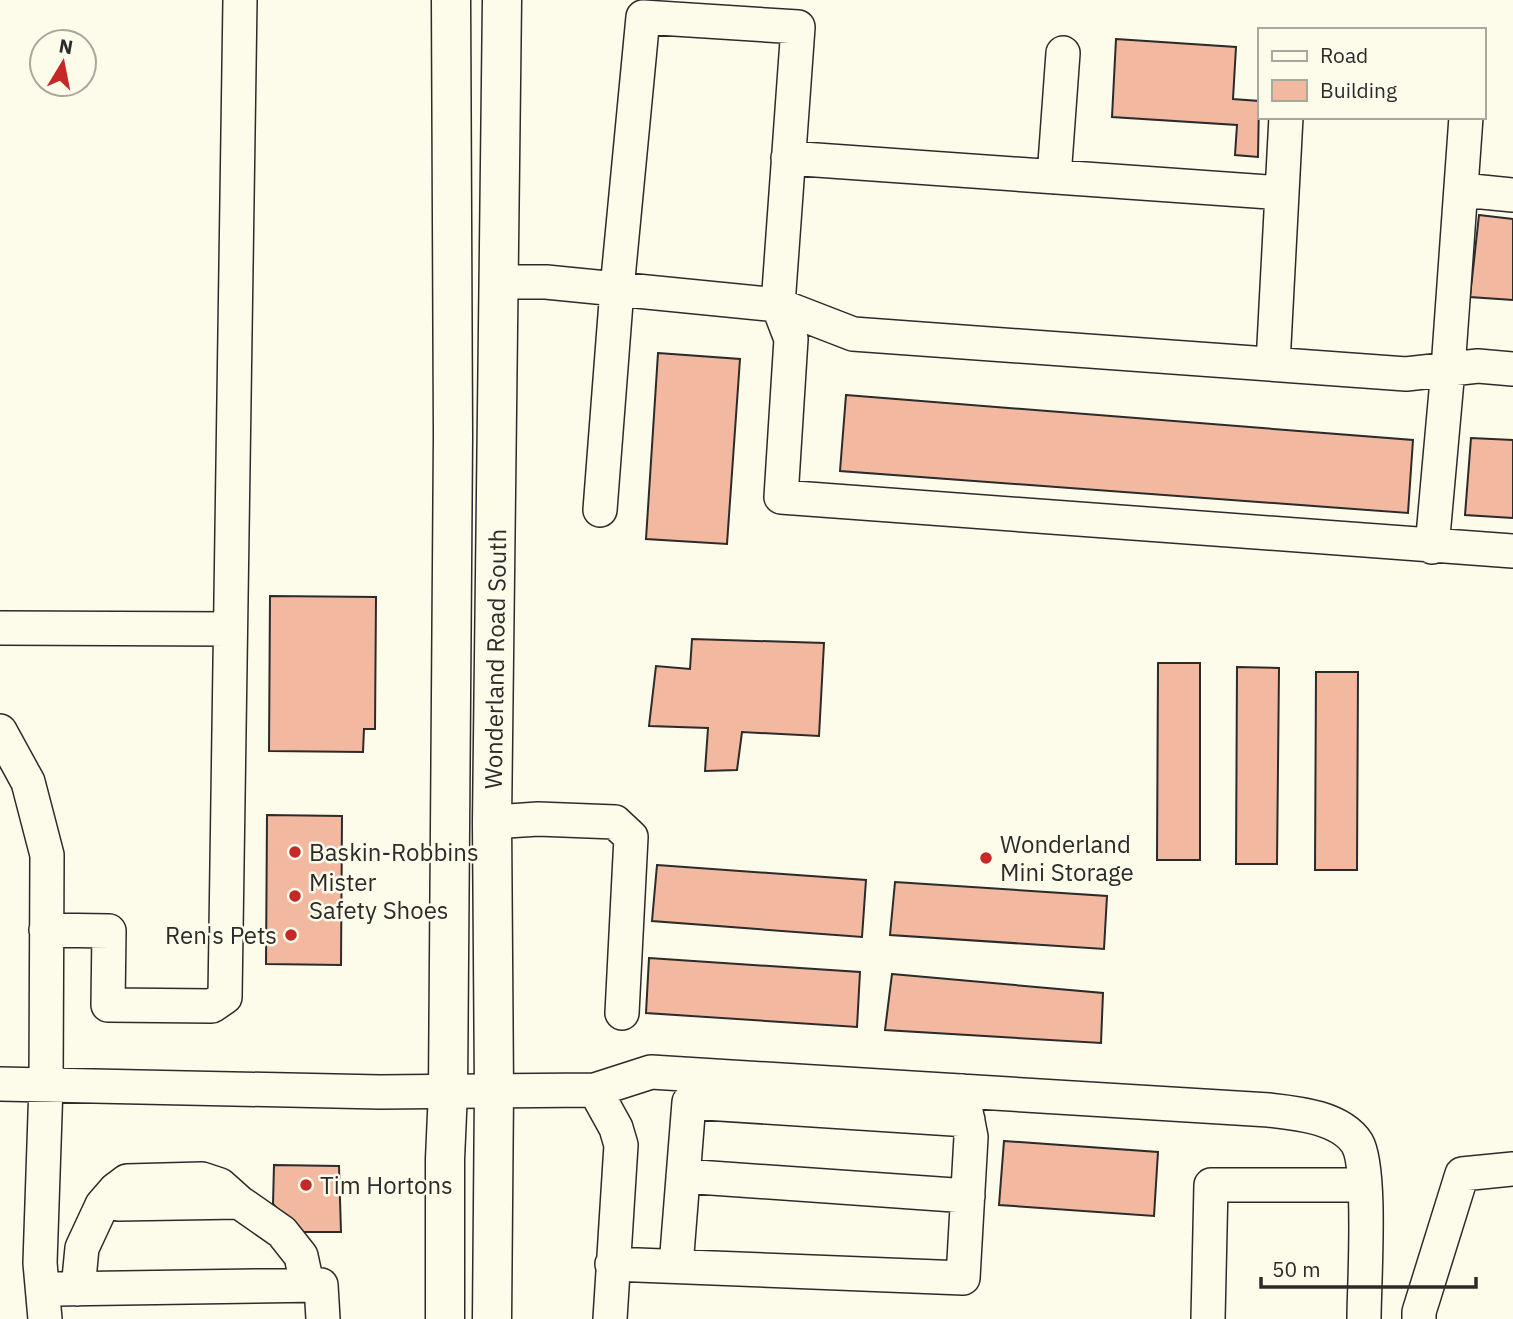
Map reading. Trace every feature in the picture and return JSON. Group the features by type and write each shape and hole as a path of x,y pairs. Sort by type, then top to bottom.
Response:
{"main road":[{"name":"Wonderland Road South","path":"445,1319 453,436 451,0"},
{"name":"Wonderland Road South","path":"492,1319 495,1091 492,822 502,0"}],"lane":[{"path":"46,930 109,931 108,1005 212,1006 225,997 240,0"},
{"path":"600,510 617,289 643,17 798,27 778,305 791,339 781,498 1513,551"},
{"path":"1054,177 1063,53"},
{"path":"1273,364 1286,119"},
{"path":"1432,547 1466,119"},
{"path":"788,159 1282,193"},
{"path":"1462,190 1513,195"},
{"path":"499,282 546,282 778,305 853,334 1406,374 1478,366 1513,369"},
{"path":"0,628 230,629"},
{"path":"0,732 28,782 47,855 46,1085 40,1263 44,1304 78,1289 307,1284 321,1285 323,1319"},
{"path":"492,822 538,819 615,822 631,837 622,1013"},
{"path":"0,1084 366,1092 596,1090 651,1072 965,1105"},
{"path":"596,1090 616,1128 621,1146 610,1319"},
{"path":"676,1266 689,1102 1269,1110 1326,1120 1356,1143 1364,1167 1365,1185 1364,1319"},
{"path":"612,1264 963,1279 971,1137 965,1105"},
{"path":"1419,1319 1461,1174 1513,1169"},
{"path":"683,1176 968,1196"},
{"path":"78,1289 82,1248 102,1205 127,1181 202,1179 220,1185 282,1232 301,1256 307,1284"},
{"path":"1208,1319 1211,1185 1365,1185"}],"building":[{"path":"1116,39 1236,47 1233,99 1258,101 1258,157 1235,155 1237,125 1112,117"},
{"path":"1479,215 1513,219 1513,300 1470,297"},
{"path":"658,353 740,359 727,544 646,539"},
{"path":"846,395 1413,440 1408,513 840,471"},
{"path":"1471,438 1513,440 1513,518 1465,515"},
{"path":"270,596 376,597 375,729 364,729 363,752 269,751"},
{"path":"692,639 824,643 819,736 742,732 737,770 705,771 708,728 649,726 656,666 690,669"},
{"path":"1158,663 1200,663 1200,860 1157,860"},
{"path":"1237,667 1279,668 1277,864 1236,864"},
{"path":"1316,672 1358,672 1357,870 1315,870"},
{"path":"267,815 342,816 341,965 266,964"},
{"path":"657,865 866,880 862,937 652,921"},
{"path":"895,882 1107,896 1104,949 890,935"},
{"path":"649,958 860,972 857,1027 646,1013"},
{"path":"892,974 1103,993 1101,1043 885,1030"},
{"path":"1004,1141 1158,1152 1154,1216 999,1205"},
{"name":"Tim Hortons","path":"274,1165 339,1166 341,1232 299,1232 273,1204"}],"place":[{"name":"Baskin-Robbins","path":"295,852"},
{"name":"Wonderland Mini Storage","path":"986,858"},
{"name":"Mister Safety Shoes","path":"295,896"},
{"name":"Ren's Pets","path":"291,935"},
{"name":"Tim Hortons","path":"306,1185"}]}
